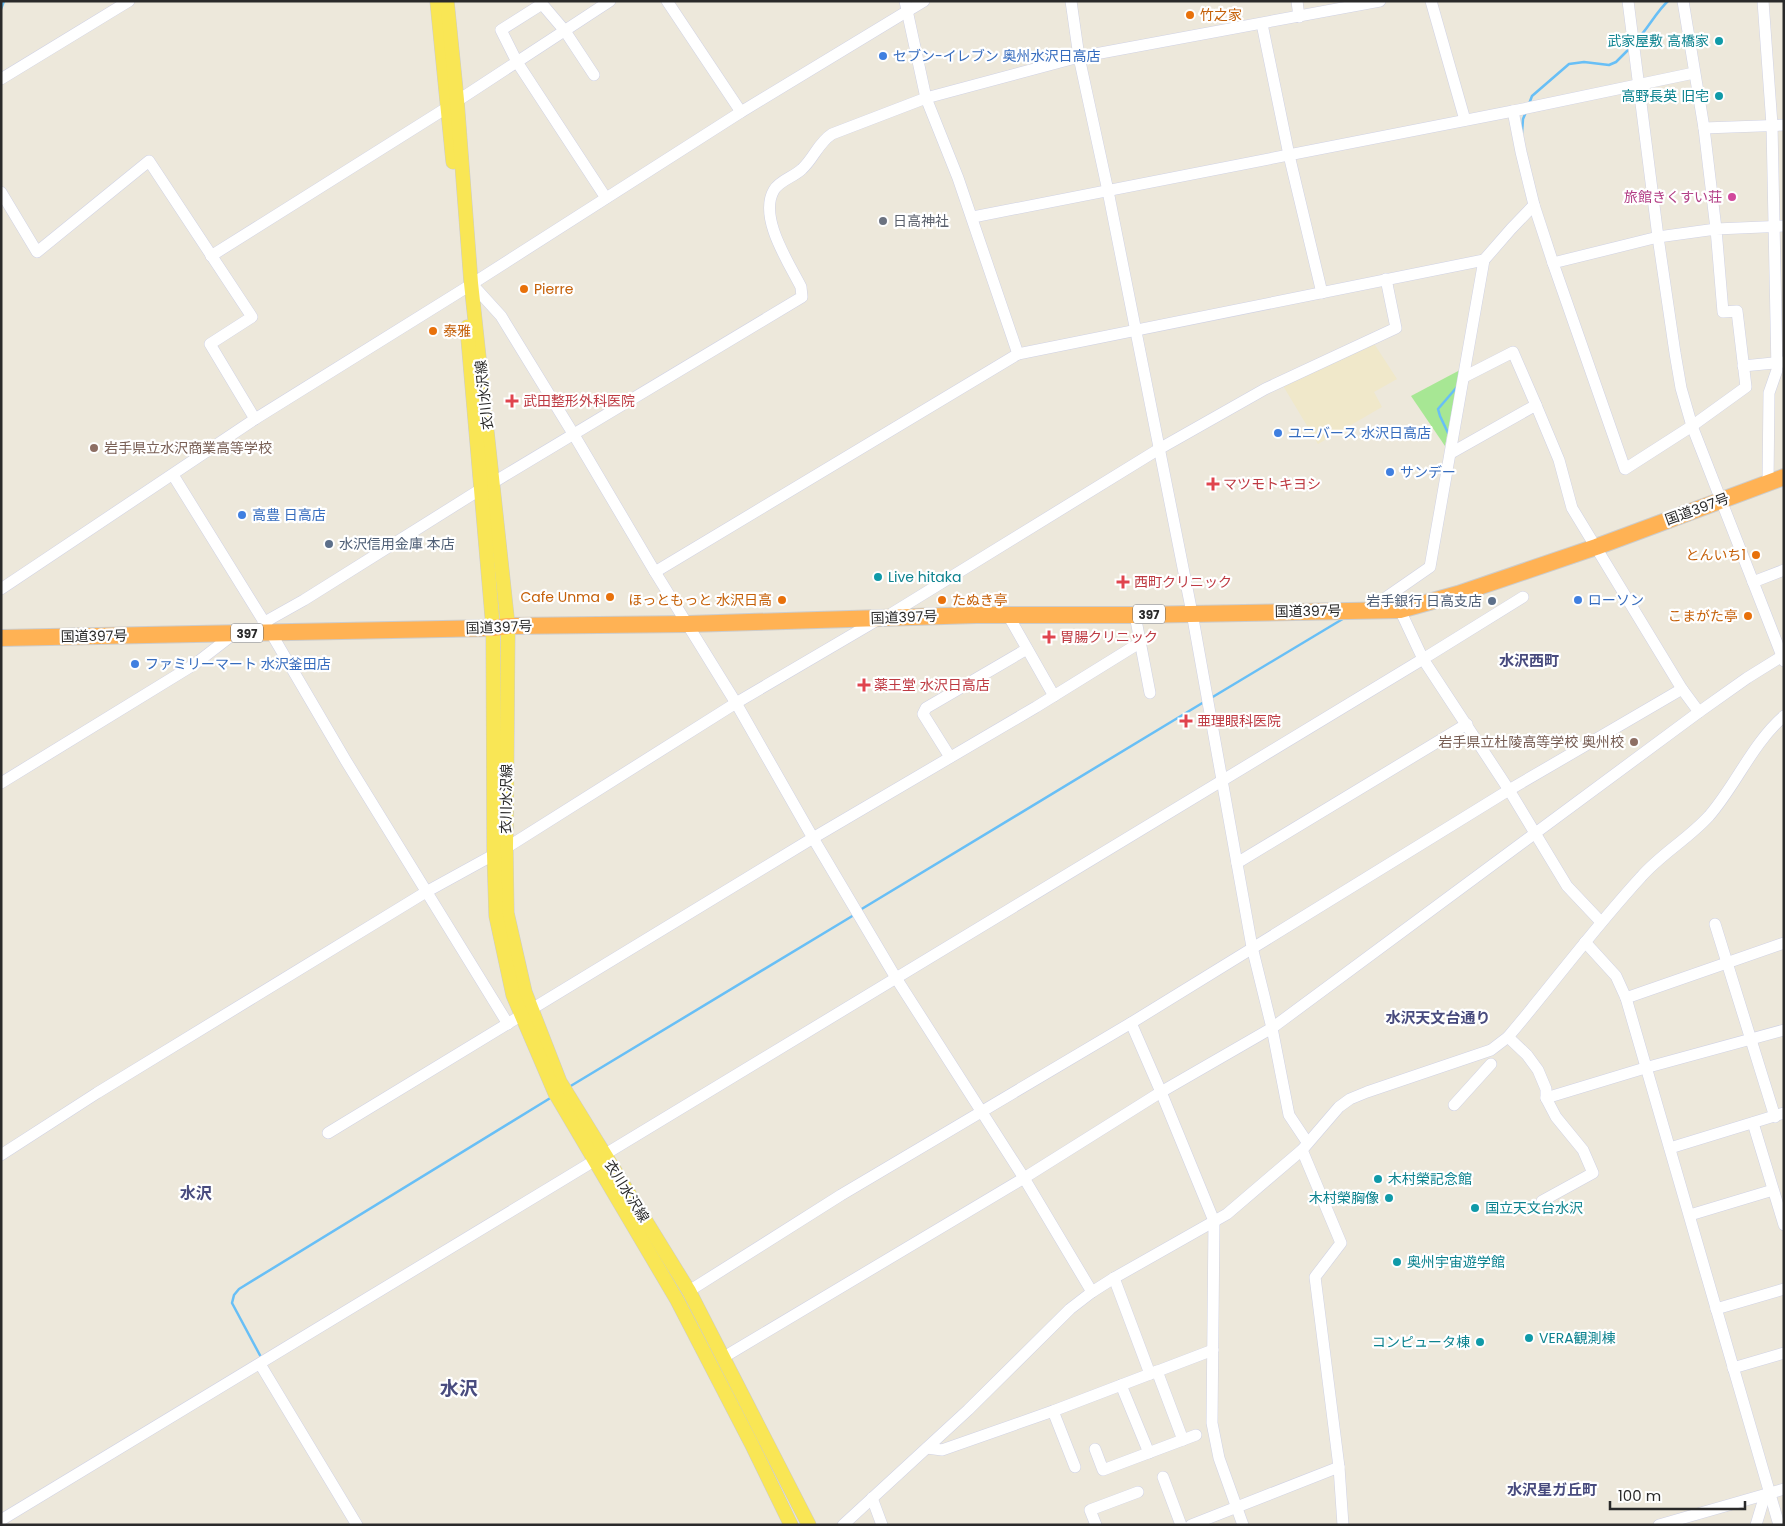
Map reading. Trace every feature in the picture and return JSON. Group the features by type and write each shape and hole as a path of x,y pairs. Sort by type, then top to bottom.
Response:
{"highway":[{"name":"国道397号","path":"1,638 236,633 267,628 501,627 1008,615 1135,615 1400,610 1458,594 1596,547 1784,477"}],"main road":[{"name":"衣川水沢線","path":"437,1 453,104"},
{"name":"衣川水沢線","path":"447,1 482,489 501,627"},
{"name":"衣川水沢線","path":"467,286 494,482 501,627 500,851 496,916 513,995 527,1013 555,1093 689,1291 809,1525"},
{"name":"衣川水沢線","path":"600,1157 677,1300 791,1525"}],"street":[{"path":"1,79 129,1"},
{"path":"211,256 453,104 610,1"},
{"path":"667,1 741,112"},
{"path":"1,588 255,419 906,6 924,1"},
{"path":"1071,1 1079,58 1108,191 1192,613 1252,947 1272,1028 1289,1115 1305,1146 1341,1243 1315,1278 1339,1467 1343,1525"},
{"path":"1297,1 1299,17"},
{"path":"494,482 802,296 801,287 772,229 771,198 775,188 802,170 823,140 832,134 926,98 1079,58 1380,1"},
{"path":"1431,1 1465,120"},
{"path":"724,1357 1024,1178 1161,1092 1272,1028 1699,712 1747,678 1783,658 1692,426 1681,388 1658,237 1628,1"},
{"path":"1513,111 1520,152 1534,205 1624,469 1692,426 1746,387 1737,310 1723,312 1716,229 1704,128 1683,1"},
{"path":"1763,1 1778,125 1779,226 1774,266 1780,363 1769,393 1768,483"},
{"path":"594,76 565,31 542,4 501,30 518,62 606,198"},
{"path":"906,6 926,98 958,178 1018,354"},
{"path":"1262,24 1289,154 1322,293"},
{"path":"972,218 1513,111 1694,73"},
{"path":"1704,128 1778,125"},
{"path":"1,192 37,252 149,160 252,317 210,344 255,419"},
{"path":"1368,610 1430,568 1484,260 1534,205"},
{"path":"1553,264 1658,237 1716,229 1779,226"},
{"path":"655,572 1018,354 1484,260"},
{"path":"1,1155 97,1093 426,892 500,851 736,703 882,618 1159,449 1265,389 1396,328 1386,279"},
{"path":"467,286 501,316 736,703 896,978 1024,1178 1092,1292"},
{"path":"1464,377 1513,352 1559,460 1572,508 1682,689 1699,712"},
{"path":"1743,366 1780,363"},
{"path":"1451,453 1536,405"},
{"path":"173,475 508,1024"},
{"path":"267,628 304,600 482,489"},
{"path":"1752,582 1784,570"},
{"path":"1,1520 1523,597"},
{"path":"1400,610 1423,659 1509,790 1567,886 1601,922"},
{"path":"1008,615 1054,696"},
{"path":"1135,615 1150,693"},
{"path":"1,783 195,664 236,633"},
{"path":"328,1133 813,838 1054,696 1141,642"},
{"path":"950,757 923,714 926,708 1026,649"},
{"path":"689,1291 840,1196 1131,1023 1509,790 1682,689"},
{"path":"843,1525 968,1410 1070,1309 1114,1278 1227,1214 1305,1146 1339,1107 1350,1099 1491,1050 1508,1037 1601,922 1643,874 1697,828 1710,814 1757,747 1784,716"},
{"path":"1238,863 1467,724"},
{"path":"1670,1148 1779,1115 1751,1039 1716,924"},
{"path":"1585,942 1616,976 1626,998 1645,1068 1690,1215 1767,1494 1779,1525"},
{"path":"1626,998 1784,943"},
{"path":"1131,1023 1214,1221 1212,1423 1219,1458 1243,1525"},
{"path":"1546,1098 1645,1068 1784,1030"},
{"path":"1508,1037 1527,1055 1538,1070 1546,1089 1546,1098 1556,1117 1583,1150 1593,1173 1542,1201"},
{"path":"1454,1105 1491,1064"},
{"path":"1753,1123 1784,1225"},
{"path":"1690,1215 1773,1190"},
{"path":"1114,1278 1183,1440"},
{"path":"1716,1309 1784,1289"},
{"path":"927,1448 942,1450 1053,1411 1213,1350"},
{"path":"1733,1368 1784,1353"},
{"path":"260,1364 357,1525"},
{"path":"1121,1385 1148,1453"},
{"path":"1053,1411 1075,1467"},
{"path":"1094,1449 1103,1470 1196,1435"},
{"path":"1191,1525 1339,1467"},
{"path":"1163,1477 1181,1525"},
{"path":"1659,1525 1784,1489"},
{"path":"1096,1525 1090,1510 1138,1492"},
{"path":"1756,1525 1767,1494"},
{"path":"872,1498 882,1525"}],"shaded area":[{"path":"1373,342 1397,379 1374,392 1382,407 1318,444 1282,384"}],"green space":[{"path":"1460,370 1445,446 1411,396"}],"waterway":[{"path":"1,9 4,1"},
{"path":"1636,41 1668,1"},
{"path":"1529,104 1532,96 1569,64 1584,62 1609,65 1616,62 1629,49"},
{"path":"1522,133 1523,119 1526,112"},
{"path":"1449,435 1438,409 1457,387"},
{"path":"1211,698 1346,617"},
{"path":"860,910 1204,702"},
{"path":"569,1087 854,915"},
{"path":"262,1359 232,1303 234,1295 239,1289 552,1097"}],"place":[{"name":"竹之家","path":"1190,15"},
{"name":"武家屋敷 高橋家","path":"1719,41"},
{"name":"セブン-イレブン 奥州水沢日高店","path":"883,56"},
{"name":"高野長英 旧宅","path":"1719,96"},
{"name":"旅館きくすい荘","path":"1732,197"},
{"name":"日高神社","path":"883,221"},
{"name":"Pierre","path":"524,289"},
{"name":"泰雅","path":"433,331"},
{"name":"武田整形外科医院","path":"512,401"},
{"name":"ユニバース 水沢日高店","path":"1278,433"},
{"name":"岩手県立水沢商業高等学校","path":"94,448"},
{"name":"サンデー","path":"1390,472"},
{"name":"マツモトキヨシ","path":"1213,484"},
{"name":"高豊 日高店","path":"242,515"},
{"name":"水沢信用金庫 本店","path":"329,544"},
{"name":"とんいち1","path":"1756,555"},
{"name":"Live hitaka","path":"878,577"},
{"name":"西町クリニック","path":"1123,582"},
{"name":"Cafe Unma","path":"610,597"},
{"name":"ほっともっと 水沢日高","path":"782,600"},
{"name":"たぬき亭","path":"942,600"},
{"name":"ローソン","path":"1578,600"},
{"name":"岩手銀行 日高支店","path":"1492,601"},
{"name":"こまがた亭","path":"1748,616"},
{"name":"胃腸クリニック","path":"1049,637"},
{"name":"ファミリーマート 水沢釜田店","path":"135,664"},
{"name":"薬王堂 水沢日高店","path":"864,685"},
{"name":"亜理眼科医院","path":"1186,721"},
{"name":"岩手県立杜陵高等学校 奥州校","path":"1634,742"},
{"name":"木村榮記念館","path":"1378,1179"},
{"name":"木村榮胸像","path":"1389,1198"},
{"name":"国立天文台水沢","path":"1475,1208"},
{"name":"奥州宇宙遊学館","path":"1397,1262"},
{"name":"VERA観測棟","path":"1529,1338"},
{"name":"コンピュータ棟","path":"1480,1342"}],"district":[{"name":"水沢西町","path":"1529,660"},
{"name":"水沢天文台通り","path":"1438,1017"},
{"name":"水沢","path":"196,1193"},
{"name":"水沢","path":"459,1388"},
{"name":"水沢星ガ丘町","path":"1552,1489"}]}
